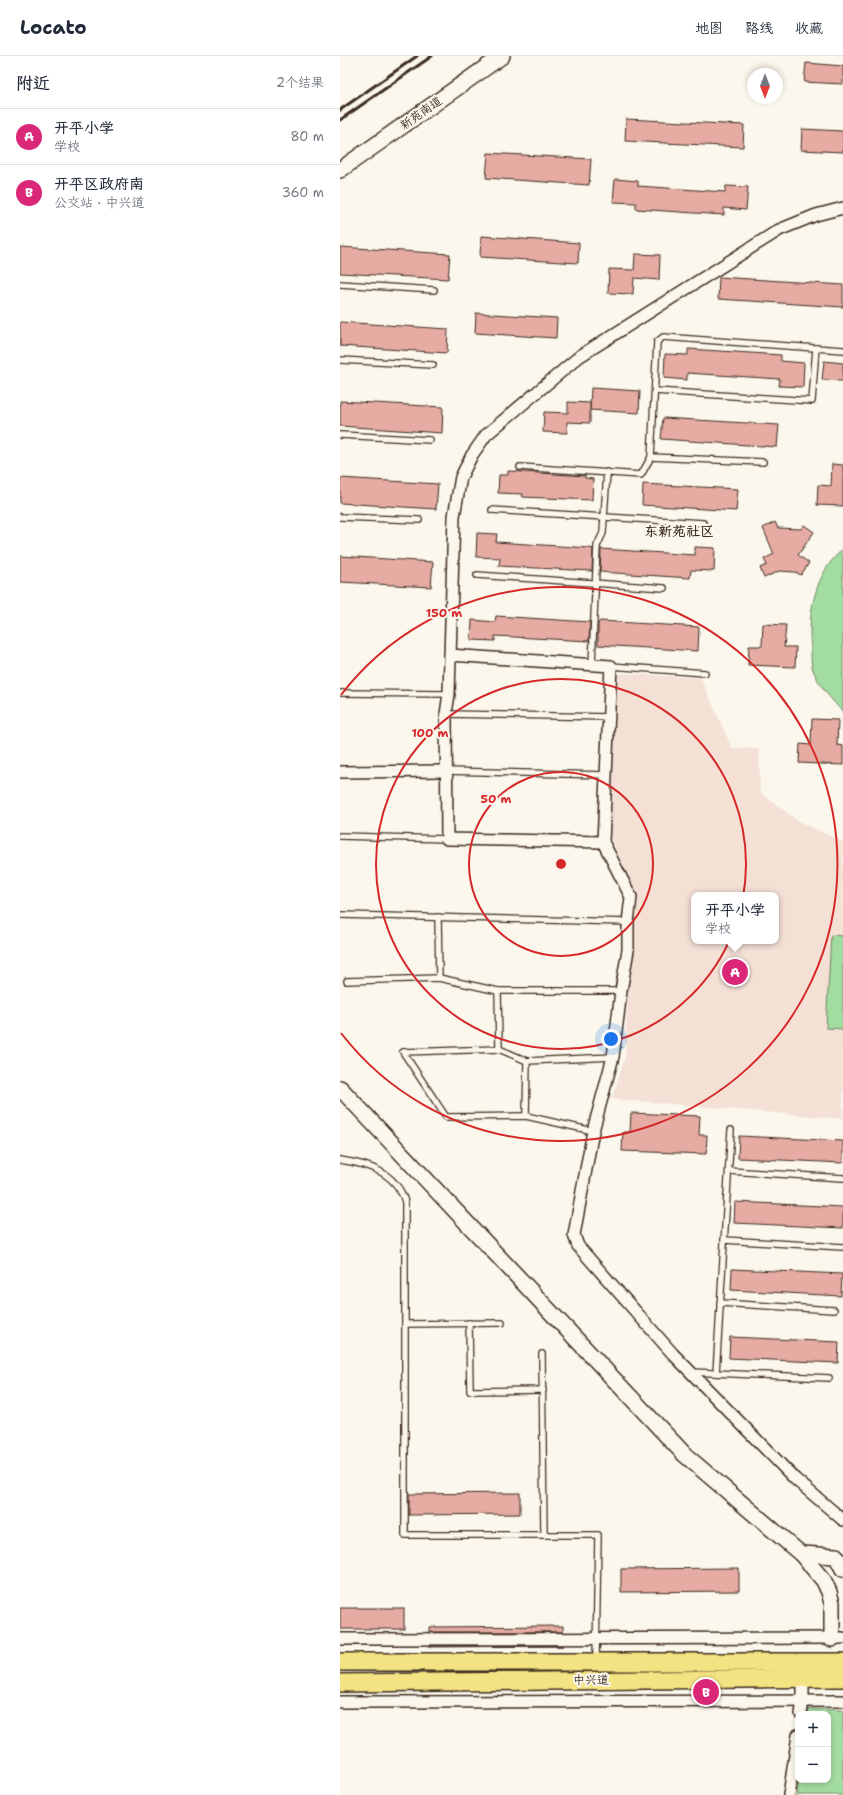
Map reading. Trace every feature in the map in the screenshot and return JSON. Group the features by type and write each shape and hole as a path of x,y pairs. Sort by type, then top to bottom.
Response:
{"main road":[{"name":"中兴道","path":"340,1662 843,1662"},
{"name":"中兴道","path":"340,1683 843,1678"}],"street":[{"name":"新苑南道","path":"340,170 502,56"},
{"path":"603,842 447,839 446,714 449,694 454,516 461,477 472,455 486,435 580,356 778,230 816,215 843,208"},
{"path":"450,655 611,666 610,717 603,842 631,897 628,922 628,950 621,991 613,1057 593,1131 574,1235 578,1246 673,1354 796,1479 843,1520"},
{"path":"340,772 446,771"},
{"path":"340,1088 685,1455 801,1554 824,1581 829,1592 838,1638 340,1639"},
{"path":"801,1554 836,1556 843,1568"},
{"path":"801,1711 803,1678"},
{"path":"340,1702 843,1700"},
{"path":"789,1795 796,1747"}],"lane":[{"path":"340,284 434,290"},
{"path":"520,467 641,475 651,457 657,342 663,337 843,350"},
{"path":"655,391 812,401 816,348"},
{"path":"340,360 434,365"},
{"path":"340,435 430,440"},
{"path":"651,457 763,462"},
{"path":"592,665 597,546 603,533 606,472"},
{"path":"492,510 703,523"},
{"path":"340,517 419,520"},
{"path":"477,575 664,588"},
{"path":"611,666 705,674"},
{"path":"340,693 449,694"},
{"path":"446,714 610,717"},
{"path":"446,771 607,775"},
{"path":"340,836 447,839"},
{"path":"340,915 628,922"},
{"path":"438,917 438,978"},
{"path":"347,981 438,978 498,991 621,991"},
{"path":"498,991 499,1049"},
{"path":"593,1131 526,1116 446,1117 403,1052 499,1049 527,1061 613,1057"},
{"path":"526,1116 527,1061"},
{"path":"716,1373 731,1130"},
{"path":"340,1160 357,1163 382,1172 394,1182 402,1193 405,1202 405,1535 598,1535 596,1662"},
{"path":"729,1171 843,1178"},
{"path":"724,1240 843,1247"},
{"path":"720,1303 834,1310"},
{"path":"469,1323 470,1391 542,1390"},
{"path":"405,1324 502,1323"},
{"path":"542,1354 544,1535"},
{"path":"691,1372 829,1378"}],"shaded area":[{"path":"617,673 701,678 732,748 759,749 760,792 798,821 843,842 843,1119 612,1099 625,1057 631,886 610,838"}],"green space":[{"path":"843,549 843,712 825,691 812,667 810,622 815,594 820,582 833,559"},
{"path":"831,935 843,936 843,1029 826,1028"},
{"path":"809,1709 843,1710 843,1795 797,1795 799,1783 831,1783 831,1711 809,1711"}],"building":[{"path":"806,63 843,66 843,84 804,82"},
{"path":"626,119 744,125 743,147 625,141"},
{"path":"802,129 843,131 843,152 801,150"},
{"path":"488,153 591,159 589,185 486,178"},
{"path":"615,179 638,181 638,186 725,192 726,186 748,187 746,210 724,208 724,215 636,209 636,203 613,202"},
{"path":"481,236 579,243 578,263 480,257"},
{"path":"340,247 450,254 448,279 340,273"},
{"path":"635,254 660,255 659,280 634,278 633,294 608,293 609,269 634,270"},
{"path":"719,277 843,285 843,307 718,299"},
{"path":"476,313 557,318 556,338 475,333"},
{"path":"340,322 448,329 447,353 340,346"},
{"path":"688,349 781,355 781,361 804,363 803,387 779,386 780,379 687,373 687,380 664,378 665,354 688,355"},
{"path":"824,361 843,363 843,381 822,380"},
{"path":"591,388 640,391 639,413 590,410"},
{"path":"340,401 443,407 442,433 340,426"},
{"path":"568,402 590,403 590,423 567,422 567,433 543,432 544,412 568,413"},
{"path":"663,418 779,425 777,447 661,439"},
{"path":"832,464 843,465 843,506 817,505 818,485 831,486"},
{"path":"508,471 585,476 585,478 593,479 592,500 522,497 523,494 498,493 499,475 508,475"},
{"path":"340,478 438,484 436,509 340,503"},
{"path":"643,484 738,489 736,511 642,505"},
{"path":"775,522 778,528 801,529 804,525 814,532 798,555 809,563 801,575 795,572 779,571 764,578 760,568 767,565 764,559 774,554 763,528"},
{"path":"477,533 497,534 496,542 590,548 593,549 592,571 499,566 500,558 476,557"},
{"path":"695,547 715,548 714,571 691,570 690,578 600,572 601,549 695,555"},
{"path":"340,556 433,562 431,587 340,582"},
{"path":"496,616 590,622 589,641 495,636 495,641 471,640 472,620 495,622"},
{"path":"600,621 699,627 698,651 598,645 598,623"},
{"path":"763,624 786,625 784,647 796,647 795,667 748,665 749,646 762,646"},
{"path":"812,719 838,720 837,745 843,746 843,765 799,763 800,744 811,745"},
{"path":"631,1113 700,1116 699,1135 707,1135 706,1154 622,1151 623,1132 630,1132"},
{"path":"739,1136 843,1141 843,1163 738,1158"},
{"path":"735,1202 843,1207 843,1228 734,1223"},
{"path":"732,1269 842,1274 841,1296 731,1290"},
{"path":"730,1337 839,1342 838,1363 729,1358"},
{"path":"520,1493 520,1514 409,1515 409,1494"},
{"path":"739,1568 739,1591 621,1592 621,1569"},
{"path":"340,1608 404,1608 404,1629 340,1629"},
{"path":"563,1626 563,1632 429,1632 429,1627"},
{"path":"429,1646 563,1646 429,1647"}],"railway":[{"path":"340,110 417,56"},
{"path":"340,120 432,56"}],"place":[{"name":"开平小学","path":"735,972"},
{"name":"开平区政府南","path":"706,1692"}],"district":[{"name":"东新苑社区","path":"679,531"}]}
